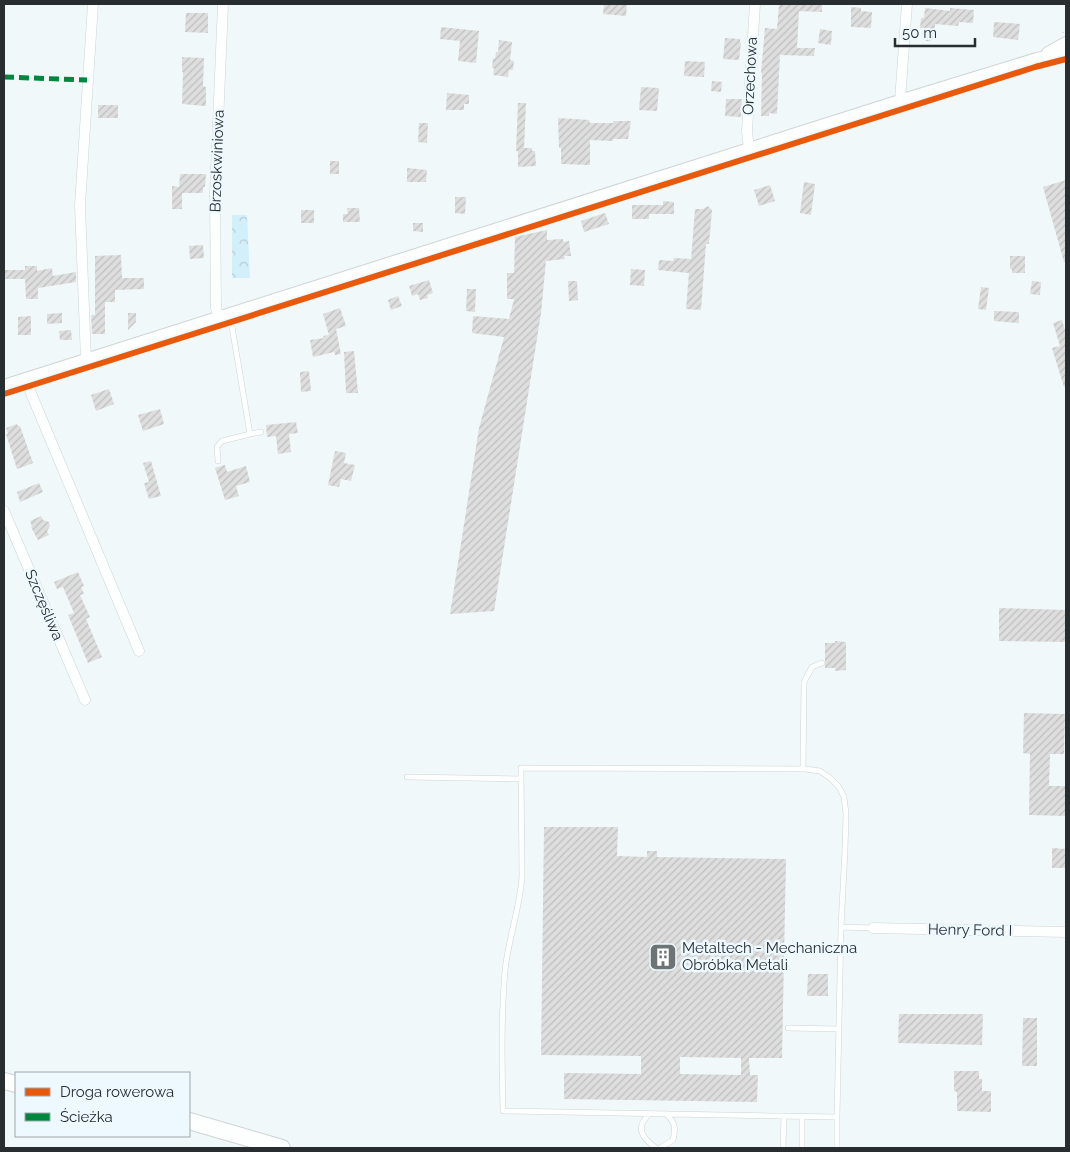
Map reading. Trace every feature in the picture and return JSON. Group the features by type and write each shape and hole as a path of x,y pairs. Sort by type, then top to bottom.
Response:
{"main road":[{"path":"190,1121 282,1148"}],"street":[{"path":"86,360 80,205 93,4"},
{"name":"Brzoskwiniowa","path":"223,4 215,194 216,308 224,317"},
{"name":"Orzechowa","path":"749,149 747,131 755,4"},
{"path":"900,101 907,4"},
{"path":"1037,59 1066,43"},
{"path":"4,386 900,101 1037,59 1066,53"},
{"path":"25,380 139,651"},
{"name":"Szczęśliwa","path":"4,511 85,700"},
{"name":"Henry Ford I","path":"873,928 1066,932"}],"lane":[{"path":"224,317 250,434"},
{"path":"218,461 217,447 222,441 261,432"},
{"path":"803,769 804,682 812,667 822,663"},
{"path":"837,1117 504,1111 502,1060 505,970 521,894 522,876 521,768 803,769 820,771 839,787 844,797 846,814 841,927 837,1148"},
{"path":"407,777 521,779"},
{"path":"841,927 873,928"},
{"path":"788,1028 839,1029"},
{"path":"650,1114 644,1119 642,1132 646,1140 658,1148 673,1140 676,1130 673,1120 666,1114"},
{"path":"784,1116 784,1148"},
{"path":"802,1117 802,1148"}],"green space":[{"path":"232,215 247,215 250,278 232,278"}],"building":[{"path":"604,4 627,4 626,16 603,14"},
{"path":"779,4 822,4 822,12 799,11 797,48 815,48 814,56 780,55 777,114 769,113 769,116 761,116 761,73 765,28 777,29"},
{"path":"851,7 861,8 861,11 872,12 871,28 851,27"},
{"path":"925,8 950,11 950,8 974,10 973,23 959,22 958,26 935,24 934,38 926,41 923,37 924,28 920,28"},
{"path":"186,13 208,13 208,33 185,32"},
{"path":"994,22 1020,24 1018,40 993,37"},
{"path":"441,27 479,31 476,63 458,61 460,41 440,39"},
{"path":"820,29 832,31 831,45 818,43"},
{"path":"725,38 740,39 739,60 723,59"},
{"path":"499,40 512,42 510,60 514,61 513,70 509,70 508,77 493,75 493,58 495,59 496,52 498,52"},
{"path":"182,57 204,58 203,86 206,87 206,106 182,104"},
{"path":"685,61 705,62 704,77 684,76"},
{"path":"712,81 722,82 721,92 711,91"},
{"path":"641,87 659,88 657,111 639,110"},
{"path":"447,93 469,95 469,104 464,104 464,110 446,110"},
{"path":"726,99 742,99 741,117 725,116"},
{"path":"518,103 526,103 524,148 532,148 532,151 535,151 536,166 518,167 518,151 516,151"},
{"path":"98,105 118,105 118,118 98,118"},
{"path":"558,118 589,120 590,123 631,121 628,139 613,139 613,141 590,140 590,165 561,164"},
{"path":"419,123 428,123 427,143 418,142"},
{"path":"330,161 339,161 339,174 330,174"},
{"path":"407,168 427,170 426,182 407,182"},
{"path":"180,174 206,174 205,187 203,187 203,193 182,193 182,209 172,209 172,186 179,187"},
{"path":"1066,180 1066,262 1064,262 1043,187"},
{"path":"804,182 815,184 811,215 800,213"},
{"path":"770,185 775,201 759,206 754,190"},
{"path":"455,197 466,197 465,214 455,213"},
{"path":"663,201 674,202 674,214 649,214 649,219 632,219 632,205 663,205"},
{"path":"708,206 712,210 709,244 706,244 701,310 686,309 689,273 658,270 659,260 673,261 674,258 691,259 695,209 703,209"},
{"path":"347,208 359,208 360,222 343,222 343,214 348,214"},
{"path":"301,210 314,210 314,223 301,223"},
{"path":"605,213 609,224 584,232 581,221"},
{"path":"413,223 423,223 423,232 413,231"},
{"path":"547,230 547,240 563,239 563,242 569,241 571,256 564,256 565,259 546,261 541,313 494,611 450,614 479,428 504,337 472,333 473,316 509,319 514,299 507,299 507,273 514,273 515,237"},
{"path":"203,245 204,258 190,259 189,246"},
{"path":"121,255 122,278 144,278 144,289 115,290 115,302 105,302 105,334 92,334 91,315 95,315 95,256"},
{"path":"1010,256 1025,256 1025,273 1012,273 1012,269 1010,269"},
{"path":"25,266 37,266 37,271 52,268 53,276 76,272 76,282 38,288 38,299 26,299 25,279 4,279 4,270 25,270"},
{"path":"631,269 645,270 644,286 630,285"},
{"path":"429,280 433,293 427,295 428,298 420,300 418,294 412,296 409,286"},
{"path":"568,281 577,281 578,300 569,301"},
{"path":"1032,281 1041,282 1040,295 1030,294"},
{"path":"981,287 989,288 986,310 978,309"},
{"path":"467,289 476,289 475,312 466,311"},
{"path":"398,296 402,306 391,310 388,300"},
{"path":"340,308 346,326 336,329 341,354 335,355 334,352 313,357 310,340 324,338 323,336 329,335 323,314"},
{"path":"994,311 1019,312 1019,323 994,321"},
{"path":"62,313 62,323 47,324 47,314"},
{"path":"128,313 136,313 136,322 128,330"},
{"path":"31,316 31,335 18,335 18,317"},
{"path":"1062,320 1066,334 1066,387 1064,387 1052,348 1060,346 1053,323"},
{"path":"71,330 72,340 60,340 59,331"},
{"path":"354,351 358,393 346,393 344,352"},
{"path":"309,371 311,391 301,392 300,372"},
{"path":"109,389 114,404 96,411 91,395"},
{"path":"160,409 164,424 143,431 138,415"},
{"path":"296,422 298,433 289,434 291,452 278,454 276,436 267,437 266,425"},
{"path":"17,424 20,426 33,463 17,469 6,434 8,434 6,428"},
{"path":"335,451 346,453 344,463 355,465 351,481 341,479 339,487 328,485"},
{"path":"151,461 161,496 149,499 144,483 149,482 143,463"},
{"path":"225,465 227,472 246,466 250,482 236,486 239,496 225,500 215,468"},
{"path":"39,483 43,492 20,502 17,492"},
{"path":"41,516 43,520 49,522 50,526 47,531 49,535 38,540 30,521"},
{"path":"78,572 84,586 81,587 84,594 80,595 90,617 86,619 102,657 88,663 68,615 74,613 63,587 57,589 54,582"},
{"path":"999,608 1066,610 1066,642 999,641"},
{"path":"835,641 846,642 846,670 835,671 835,668 825,668 825,643 835,643"},
{"path":"1024,713 1065,714 1064,754 1050,754 1049,786 1066,786 1066,816 1029,815 1030,754 1023,753"},
{"name":"Metaltech - Mechaniczna Obróbka Metali","path":"544,827 618,827 617,856 647,857 647,851 657,851 657,857 786,859 782,1058 749,1058 750,1075 758,1075 757,1102 564,1099 564,1073 641,1074 641,1056 541,1055","holes":["680,1057 741,1058 741,1075 680,1074"]},
{"path":"1052,848 1066,849 1066,868 1052,868"},
{"path":"808,974 828,974 828,996 807,996"},
{"path":"899,1014 983,1014 982,1045 898,1043"},
{"path":"1023,1018 1037,1018 1037,1066 1022,1066"},
{"path":"954,1071 979,1071 979,1079 982,1079 982,1091 991,1091 991,1112 957,1111"}],"marked path":[{"path":"4,77 87,80"}],"cycle path":[{"path":"4,394 1035,67 1066,59"}],"place":[{"name":"Metaltech - Mechaniczna Obróbka Metali","path":"663,957"}]}
